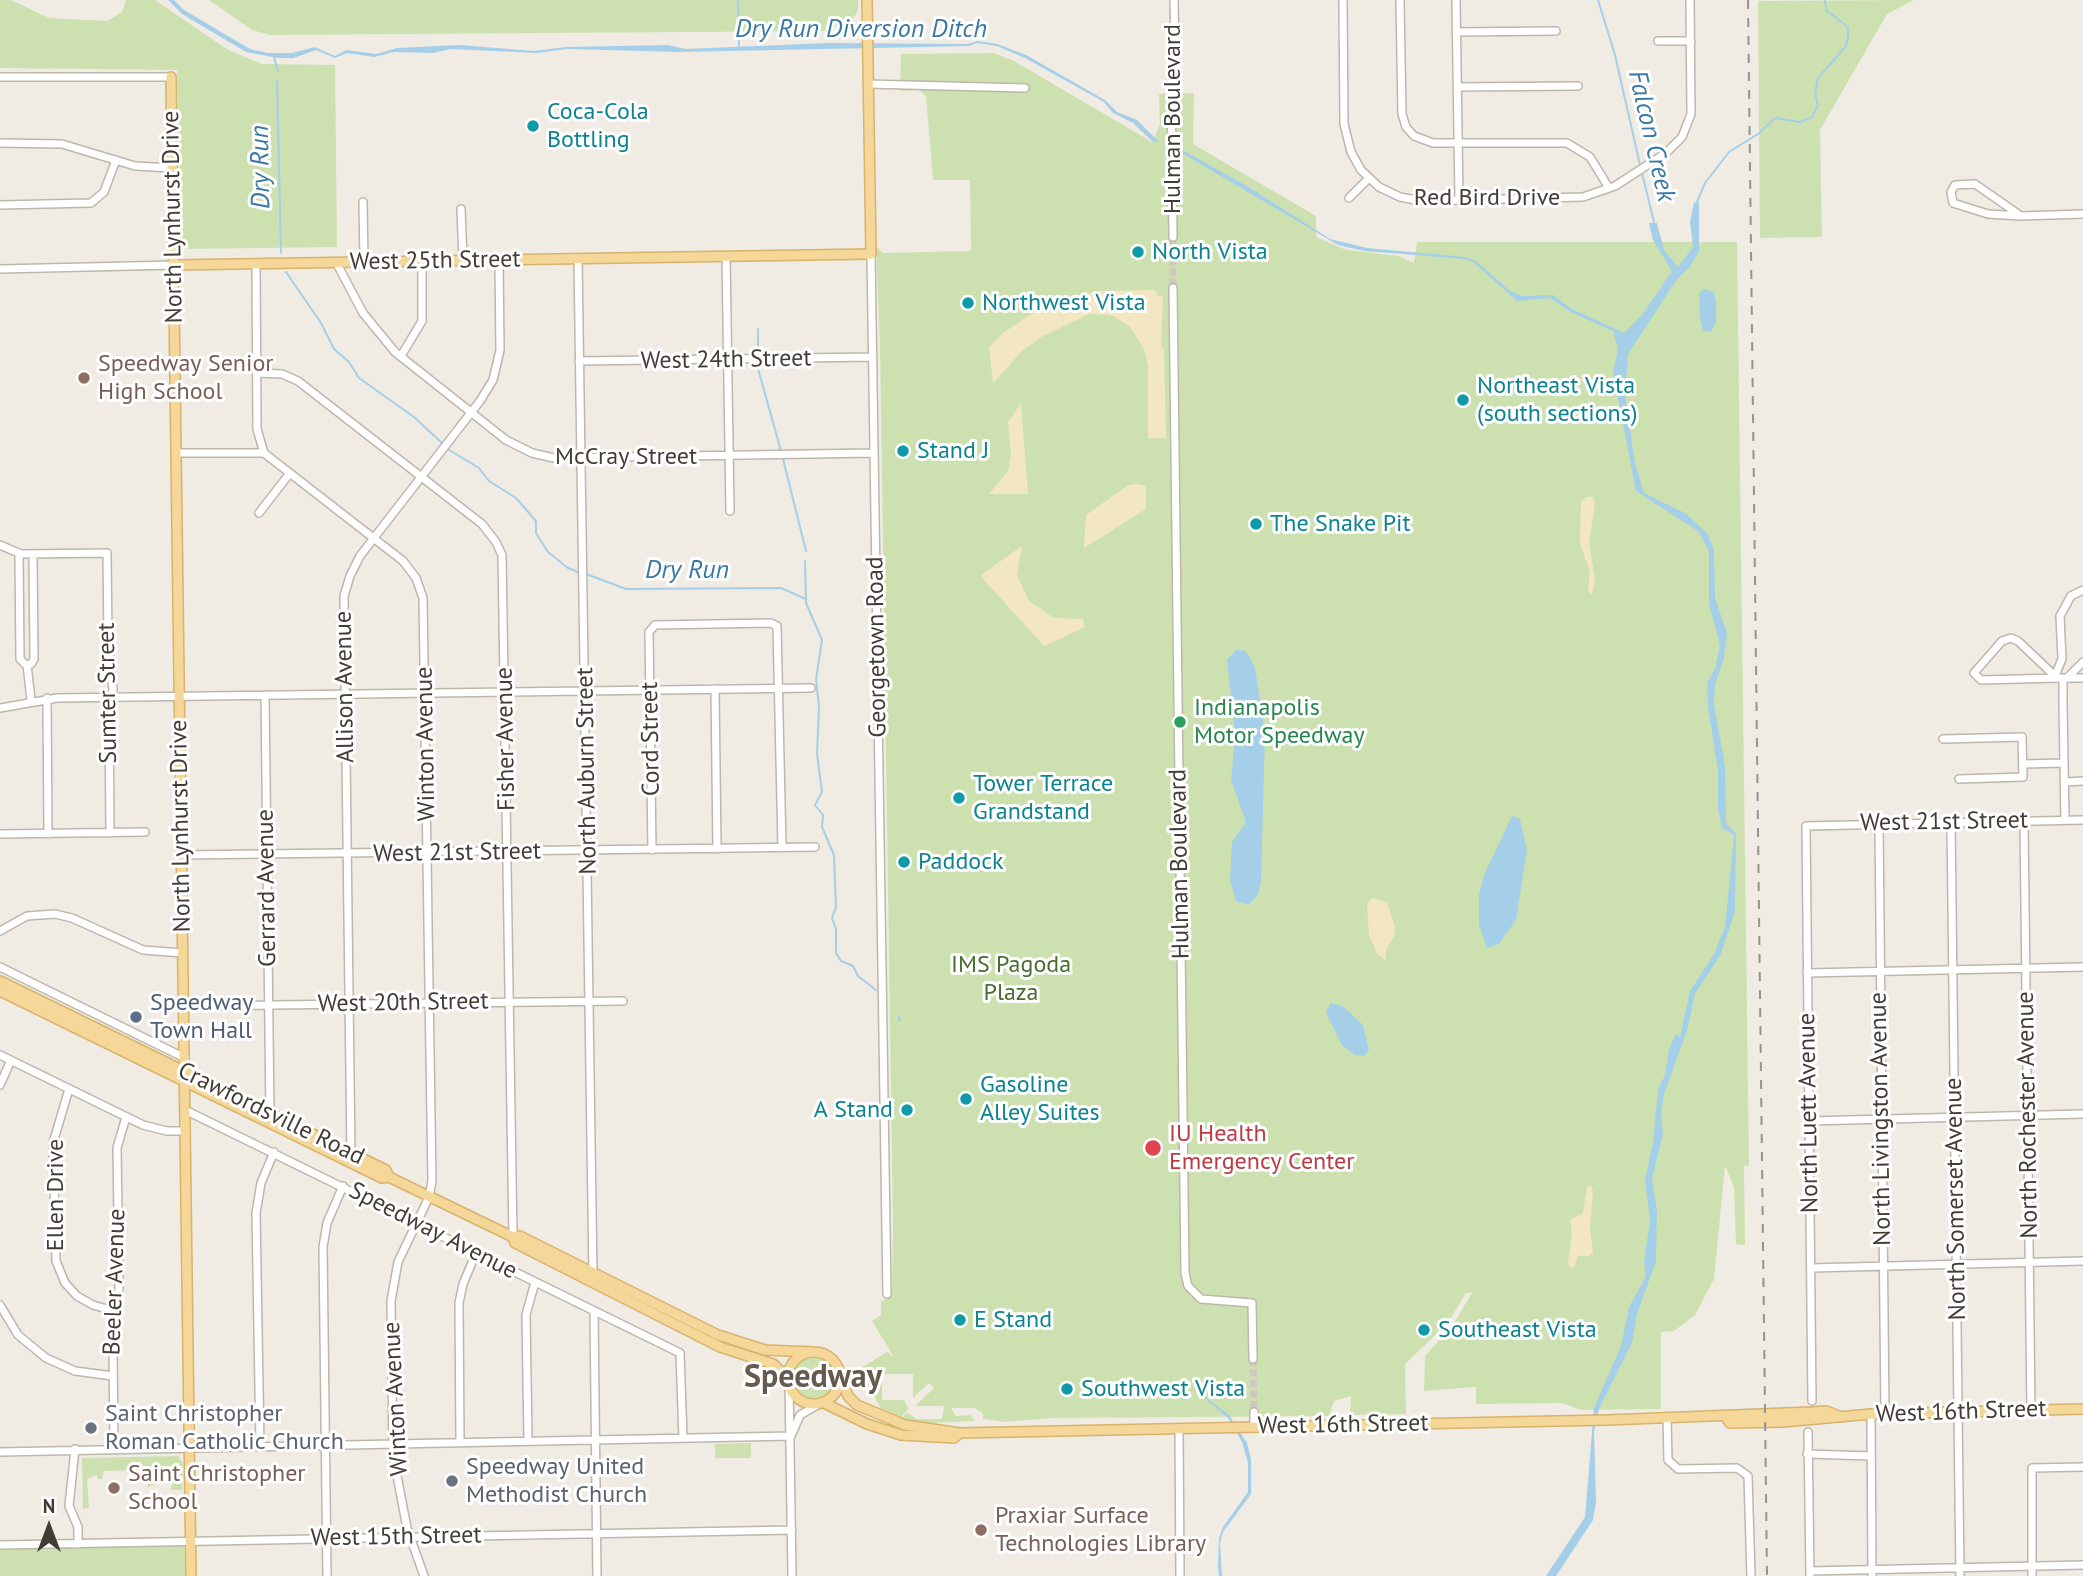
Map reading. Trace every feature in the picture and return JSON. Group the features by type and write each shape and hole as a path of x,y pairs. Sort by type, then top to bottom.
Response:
{"main road":[{"name":"Georgetown Road","path":"867,0 871,254"},
{"name":"North Lynhurst Drive","path":"171,77 191,1576"},
{"name":"West 25th Street","path":"174,265 871,254"},
{"name":"Crawfordsville Road","path":"0,981 185,1077"},
{"name":"Crawfordsville Road","path":"0,991 270,1118 351,1158 382,1178 388,1177 513,1237 515,1243 734,1342 775,1351 814,1352"},
{"name":"Crawfordsville Road","path":"593,1278 728,1350 773,1364 789,1381"},
{"path":"814,1352 831,1358 839,1370 836,1391 821,1403 809,1403 799,1399 789,1381 797,1359 814,1352"},
{"name":"West 16th Street","path":"839,1370 848,1395 860,1406 905,1425 960,1433 1578,1421 1726,1417 1730,1414 1819,1411 1839,1416 2083,1409"},
{"name":"West 16th Street","path":"821,1403 892,1433 954,1438 960,1433"}],"street":[{"name":"Hulman Boulevard","path":"1172,237 1174,0"},
{"path":"1343,0 1345,133 1354,159 1368,178 1349,198"},
{"path":"1401,0 1404,123 1421,140 1567,143 1590,157 1609,188"},
{"path":"1456,0 1458,201"},
{"name":"Red Bird Drive","path":"1368,178 1386,191 1407,199 1569,199 1609,188 1674,146 1689,122 1692,104 1690,0"},
{"path":"1456,32 1556,31"},
{"path":"1658,41 1691,41"},
{"path":"0,77 171,77"},
{"path":"868,84 1025,88"},
{"path":"1457,87 1578,86"},
{"path":"0,143 62,144 140,167 172,168"},
{"path":"0,205 91,202 104,192 116,160"},
{"path":"2021,216 1975,184 1955,185 1951,192 1953,203 1962,208 1989,214 2021,216 2083,214"},
{"path":"363,202 364,262"},
{"path":"461,209 463,260"},
{"name":"Georgetown Road","path":"871,254 887,1294"},
{"path":"726,256 730,511"},
{"name":"North Auburn Street","path":"578,259 593,1278"},
{"name":"Allison Avenue","path":"351,1158 345,591 354,565 489,388 498,363 499,260"},
{"path":"401,356 422,321 422,261"},
{"name":"McCray Street","path":"336,262 363,313 401,356 471,413 524,450 554,458 874,453"},
{"path":"176,453 264,453 258,433 256,263"},
{"name":"West 25th Street","path":"0,269 174,265"},
{"name":"Hulman Boulevard","path":"1173,288 1185,1273 1188,1286 1201,1299 1252,1303 1253,1359"},
{"name":"West 24th Street","path":"579,362 873,357"},
{"name":"Fisher Avenue","path":"257,373 282,373 295,379 482,524 500,550 504,570 513,1237"},
{"name":"Winton Avenue","path":"264,453 406,565 420,587 424,608 432,1178 429,1196 400,1258 392,1290 393,1443 411,1537 424,1576"},
{"path":"259,513 290,473"},
{"path":"0,545 19,554 33,554 34,659 27,666"},
{"name":"Sumter Street","path":"33,554 107,553 111,697 110,833"},
{"path":"19,554 20,659 27,666 31,700"},
{"path":"2066,820 2060,616 2071,596 2083,590"},
{"name":"Cord Street","path":"652,850 651,628 776,625 780,688"},
{"path":"2060,678 2018,641 2011,638 2002,641 1975,673 1982,680 2083,678"},
{"path":"2060,678 2083,662"},
{"path":"780,688 782,848"},
{"path":"0,708 47,698 811,688"},
{"path":"715,689 717,849"},
{"name":"Gerrard Avenue","path":"265,695 270,1118"},
{"path":"47,698 48,834"},
{"path":"1943,739 2022,737 2023,777 1959,779"},
{"path":"2023,764 2064,763"},
{"path":"2064,782 2083,781"},
{"name":"West 21st Street","path":"1806,826 2083,820"},
{"name":"North Rochester Avenue","path":"2024,821 2031,1410"},
{"name":"North Somerset Avenue","path":"1951,822 1960,1572"},
{"name":"North Livingston Avenue","path":"1879,824 1885,1414"},
{"name":"North Luett Avenue","path":"1806,826 1812,1401"},
{"path":"0,834 145,832"},
{"name":"West 21st Street","path":"182,855 815,847"},
{"path":"1,929 30,916 58,914 138,948 183,953"},
{"name":"Crawfordsville Road","path":"0,967 185,1058"},
{"path":"1807,973 2083,967"},
{"name":"West 20th Street","path":"184,1006 623,1001"},
{"path":"0,1055 126,1117 158,1130 186,1131"},
{"path":"0,1085 11,1060"},
{"name":"Ellen Drive","path":"69,1089 53,1143 56,1264 65,1283 80,1299 117,1311"},
{"name":"Speedway Avenue","path":"185,1110 680,1353 683,1438"},
{"path":"1809,1121 2083,1114"},
{"name":"Beeler Avenue","path":"114,1448 117,1148 126,1117"},
{"path":"260,1445 256,1213 263,1178 274,1152"},
{"path":"327,1576 323,1247 327,1223 343,1186"},
{"path":"460,1442 459,1303 463,1283 476,1253"},
{"path":"1811,1268 2083,1261"},
{"path":"528,1441 526,1315 535,1282"},
{"path":"0,1305 18,1335 46,1358 79,1372 113,1376"},
{"path":"593,1311 597,1576"},
{"path":"789,1381 792,1576"},
{"path":"791,1436 800,1415 821,1403"},
{"path":"1254,1412 1254,1427"},
{"path":"1871,1414 1872,1573"},
{"path":"1667,1418 1668,1460 1678,1469 1735,1468 1748,1475 1751,1576"},
{"path":"1179,1429 1180,1576"},
{"path":"1808,1432 1810,1574 1960,1572 2083,1565"},
{"path":"0,1452 791,1436"},
{"path":"75,1450 69,1506 78,1527 78,1544"},
{"path":"1808,1454 1871,1456"},
{"path":"2032,1576 2032,1468 2083,1467"},
{"name":"West 15th Street","path":"0,1545 792,1530"}],"green space":[{"path":"0,0 11,0 49,18 107,21 122,12 126,0 155,0 228,50 262,64 335,65 337,247 182,249 177,70 0,68"},
{"path":"209,0 858,0 858,11 850,23 839,24 828,31 270,35 252,30"},
{"path":"1914,0 1887,14 1820,130 1822,237 1760,238 1758,1"},
{"name":"Indianapolis Motor Speedway","path":"993,53 1014,61 1152,142 1160,125 1159,94 1194,93 1193,144 1316,216 1316,237 1346,250 1399,256 1414,263 1417,242 1737,242 1749,1166 1744,1166 1745,1245 1736,1244 1734,1187 1725,1166 1714,1279 1695,1315 1674,1331 1661,1332 1661,1409 1581,1410 1562,1403 1476,1404 1476,1387 1424,1391 1425,1356 1452,1326 1472,1293 1466,1293 1448,1323 1405,1364 1406,1414 1350,1415 1351,1396 1334,1401 1329,1416 1053,1418 1005,1422 983,1419 983,1414 975,1408 951,1408 956,1416 970,1415 975,1421 913,1424 901,1419 907,1412 916,1419 942,1419 944,1406 915,1406 934,1388 929,1383 913,1398 913,1374 882,1374 882,1400 904,1400 908,1409 901,1417 881,1408 858,1370 887,1352 894,1357 872,1321 881,1315 881,1302 892,1295 893,1227 880,345 876,246 883,253 971,251 970,180 933,180 926,96 919,90 900,91 901,54"},
{"path":"804,1354 824,1354 838,1368 838,1388 824,1402 804,1402 790,1388 790,1368"},
{"path":"751,1443 751,1458 715,1458 715,1444"},
{"path":"179,1456 183,1465 182,1490 171,1490 174,1475 164,1475 163,1481 148,1487 147,1470 104,1471 102,1479 98,1479 97,1475 87,1479 89,1508 83,1509 82,1458"},
{"path":"184,1542 185,1576 0,1576 0,1545"}],"sand":[{"path":"1155,290 1158,296 1163,296 1161,348 1164,349 1166,438 1148,438 1148,365 1144,349 1130,327 1112,315 1089,314 1041,337 1021,352 993,384 989,347 1003,333 1043,306 1097,291"},
{"path":"1021,403 1028,494 989,494 1008,471 1011,455 1008,422"},
{"path":"1127,486 1146,486 1146,509 1084,548 1086,515"},
{"path":"1593,497 1595,503 1589,543 1595,580 1592,595 1588,591 1590,571 1580,544 1581,501"},
{"path":"1022,546 1017,575 1029,601 1054,618 1083,619 1085,627 1044,646 984,580 981,575"},
{"path":"1372,898 1387,902 1395,927 1394,937 1386,950 1386,960 1378,955 1369,936 1367,904"},
{"path":"1591,1185 1593,1192 1590,1228 1593,1253 1589,1256 1578,1256 1571,1268 1568,1263 1572,1235 1570,1220 1583,1213 1587,1187"}],"water":[{"path":"168,0 174,0 184,10 250,49 268,53 292,53 315,47 335,56 346,50 376,54 397,48 460,45 534,51 566,47 668,45 685,49 829,43 968,44 978,41 997,44 1026,55 1105,100 1117,112 1137,120 1162,142 1152,141 1133,123 1113,113 1104,102 1025,58 997,46 977,43 969,46 680,52 567,49 537,53 451,49 433,53 394,52 374,57 347,53 335,58 316,50 293,58 278,58 246,52 182,14"},
{"path":"1164,142 1252,189 1330,239 1367,248 1466,257 1476,261 1510,291 1522,296 1553,295 1570,308 1624,333 1642,315 1672,271 1653,240 1649,223 1657,223 1664,250 1678,267 1693,247 1690,222 1694,202 1699,203 1699,251 1690,267 1677,279 1628,354 1625,395 1635,463 1644,493 1685,513 1707,533 1714,549 1715,597 1727,633 1724,658 1715,685 1714,704 1725,766 1726,823 1736,834 1735,911 1721,954 1695,994 1687,1031 1664,1094 1661,1114 1663,1134 1652,1179 1657,1210 1656,1261 1637,1314 1632,1343 1599,1409 1594,1432 1596,1502 1593,1520 1556,1576 1546,1576 1585,1517 1594,1408 1621,1346 1629,1307 1646,1276 1644,1262 1650,1220 1645,1180 1653,1142 1658,1089 1665,1075 1669,1049 1676,1034 1680,1037 1690,991 1714,954 1725,927 1734,835 1722,828 1718,809 1718,771 1708,708 1707,683 1715,669 1720,645 1709,604 1709,551 1698,531 1636,491 1613,372 1618,348 1613,331 1571,312 1550,298 1517,301 1473,262 1465,259 1364,251 1338,245"},
{"path":"1705,289 1714,292 1716,302 1716,323 1710,332 1703,331 1700,319 1699,293"},
{"path":"1236,650 1246,651 1255,667 1265,734 1261,882 1258,895 1248,905 1236,901 1230,880 1232,842 1246,822 1231,780 1235,734 1227,660"},
{"path":"1512,816 1520,819 1527,850 1516,920 1499,944 1487,948 1479,925 1479,895 1484,875"},
{"path":"1330,1003 1343,1006 1363,1025 1369,1050 1364,1056 1355,1055 1342,1045 1326,1013"},
{"path":"1188,1384 1229,1415 1247,1443 1251,1459 1251,1494 1223,1532 1220,1543 1222,1576 1219,1576 1218,1566 1219,1538 1223,1527 1248,1492 1248,1463 1242,1442 1228,1418"}],"waterway":[{"name":"Dry Run Diversion Ditch","path":"738,0 739,48"},
{"name":"Falcon Creek","path":"1598,0 1615,55 1640,165"},
{"path":"1697,202 1705,183 1729,152 1758,134 1775,118 1800,122 1812,117 1818,105 1815,93 1818,78 1846,46 1848,36 1848,27 1826,10 1825,0"},
{"path":"274,57 278,71"},
{"name":"Dry Run","path":"277,80 281,253"},
{"name":"Falcon Creek","path":"1642,173 1654,222"},
{"name":"Dry Run","path":"286,272 321,323 334,349 349,362 359,378 414,417 443,444"},
{"path":"758,329 758,355"},
{"path":"757,365 781,451"},
{"name":"Dry Run","path":"446,448 479,468 489,481 516,498 536,521 536,533 548,552 568,568 580,573"},
{"path":"783,459 806,551"},
{"name":"Dry Run","path":"805,561 806,603 822,640 816,679 819,707 817,754 822,792 815,805 823,815 822,827 834,855 836,907 832,918 836,929 836,953 841,961 853,966 858,976 876,990"},
{"name":"Dry Run","path":"586,574 626,589 781,588 806,599"}],"tunnel":[{"path":"1173,237 1173,288"},
{"path":"1253,1359 1254,1412"}],"railway":[{"path":"1748,0 1767,1576"}],"place":[{"name":"Coca-Cola Bottling","path":"533,126"},
{"name":"North Vista","path":"1138,252"},
{"name":"Northwest Vista","path":"968,303"},
{"name":"Speedway Senior High School","path":"84,378"},
{"name":"Northeast Vista (south sections)","path":"1463,400"},
{"name":"Stand J","path":"903,451"},
{"name":"The Snake Pit","path":"1256,524"},
{"name":"Indianapolis Motor Speedway","path":"1180,722"},
{"name":"Tower Terrace Grandstand","path":"959,798"},
{"name":"Paddock","path":"904,862"},
{"name":"Speedway Town Hall","path":"136,1017"},
{"name":"Gasoline Alley Suites","path":"966,1099"},
{"name":"A Stand","path":"907,1110"},
{"name":"IU Health Emergency Center","path":"1153,1148"},
{"name":"E Stand","path":"960,1320"},
{"name":"Southeast Vista","path":"1424,1330"},
{"name":"Southwest Vista","path":"1067,1389"},
{"name":"Saint Christopher Roman Catholic Church","path":"91,1428"},
{"name":"Speedway United Methodist Church","path":"452,1481"},
{"name":"Saint Christopher School","path":"114,1488"},
{"name":"Praxiar Surface Technologies Library","path":"981,1530"}],"district":[{"name":"Speedway","path":"813,1378"}],"park label":[{"name":"IMS Pagoda Plaza","path":"1011,979"}]}
